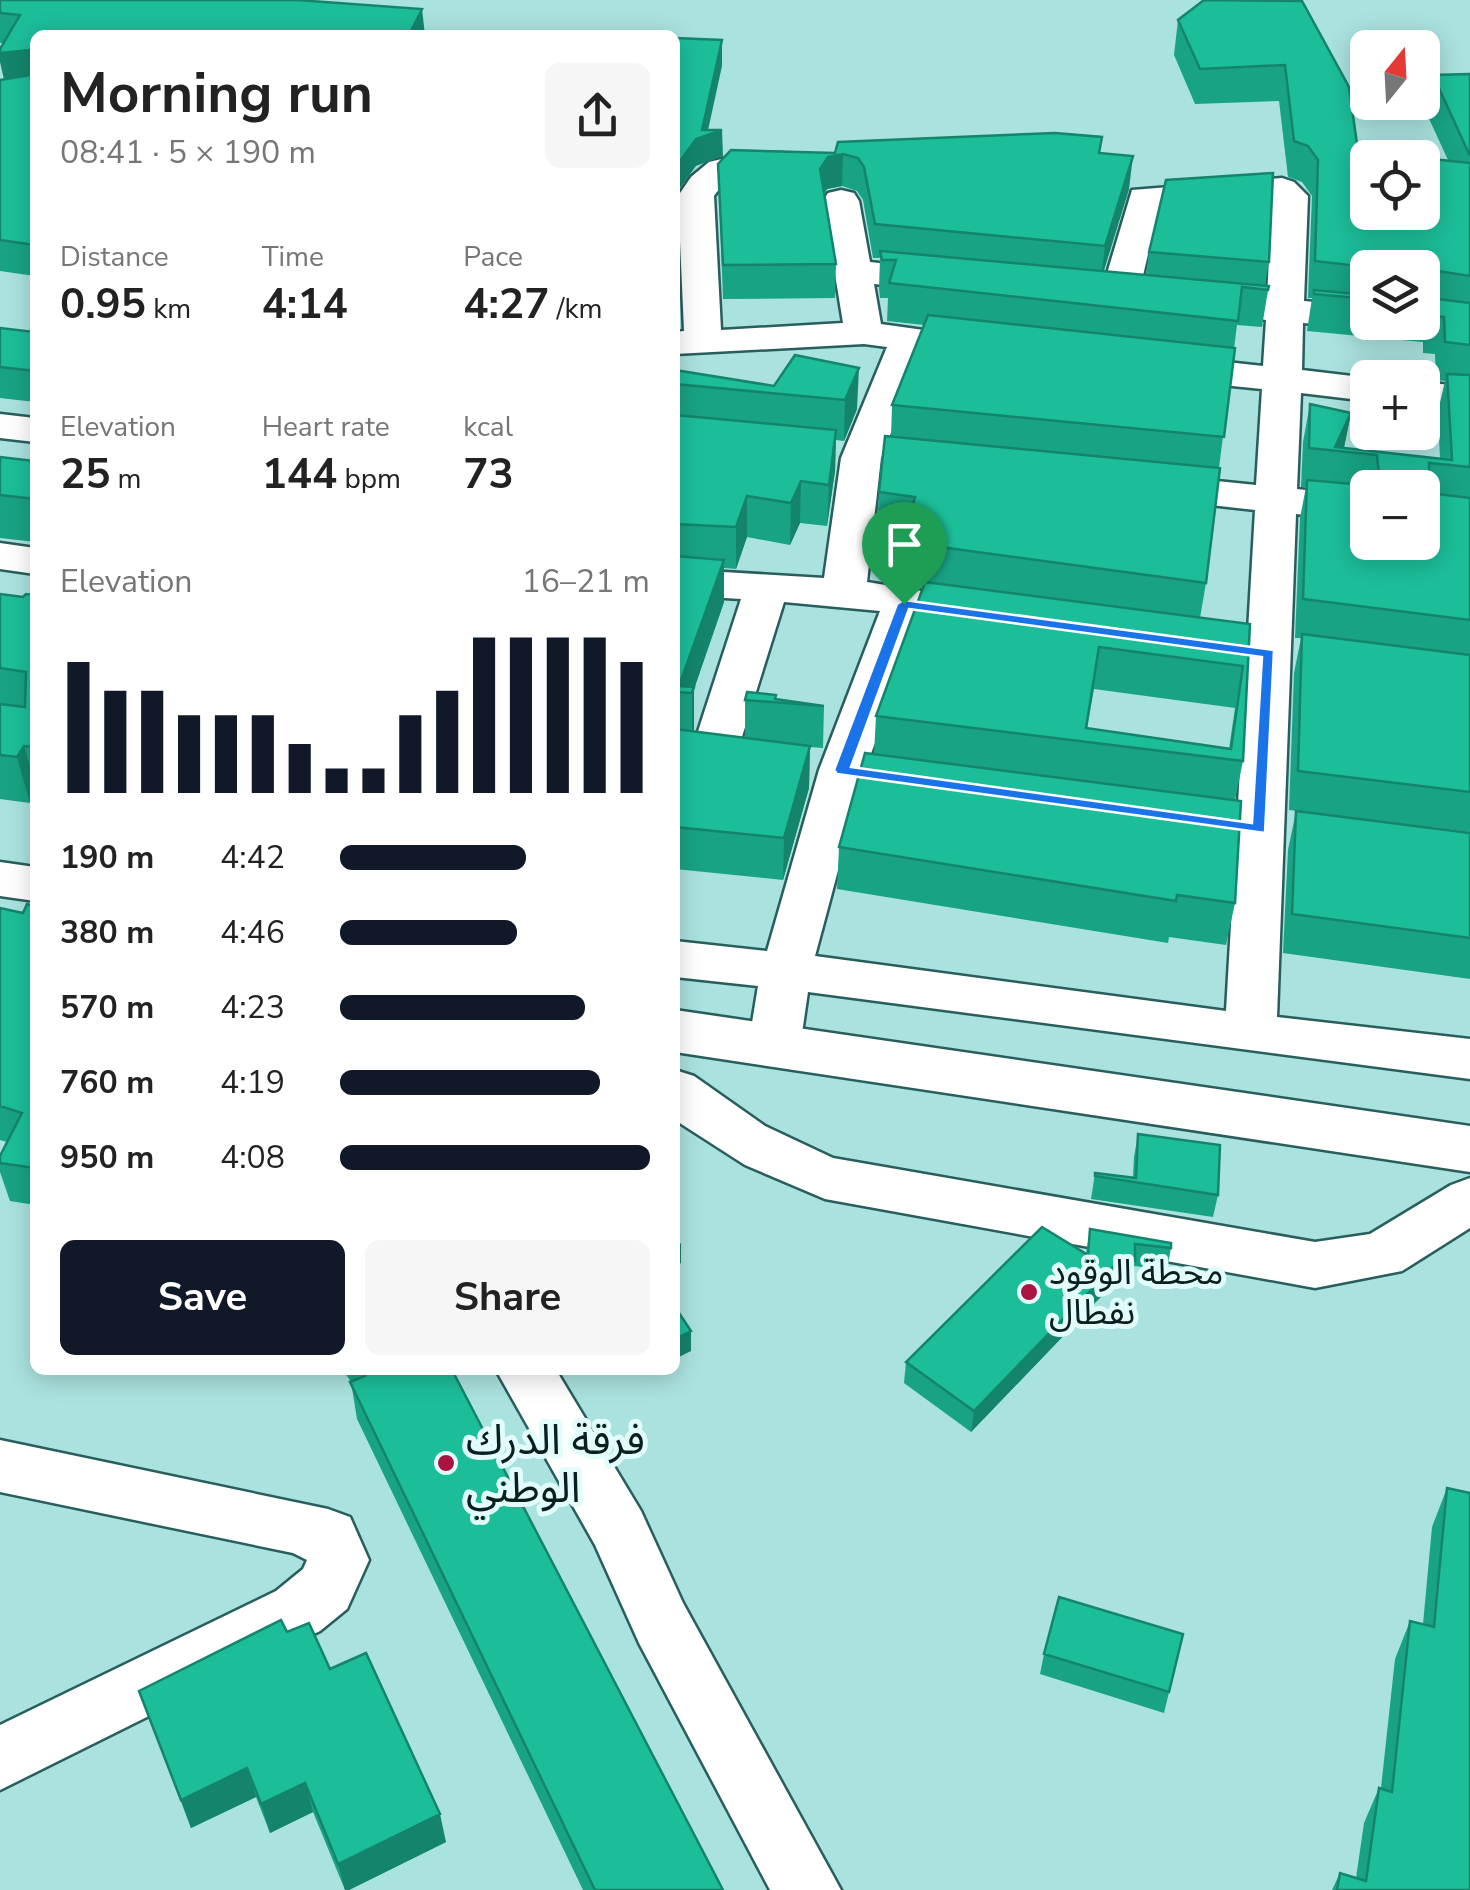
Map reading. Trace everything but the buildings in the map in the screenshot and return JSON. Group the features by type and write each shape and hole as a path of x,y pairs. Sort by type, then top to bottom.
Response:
{"main road":[{"path":"0,922 30,927"},
{"path":"680,1032 1470,1149"}],"street":[{"path":"818,162 749,164 727,167 706,176 696,196 689,342 864,333 968,346"},
{"path":"1119,297 1144,198 1275,188 1290,196 1252,1033"},
{"path":"841,200 864,333"},
{"path":"853,271 986,284"},
{"path":"1081,293 1156,300"},
{"path":"1211,304 1350,316"},
{"path":"844,592 862,458 908,339"},
{"path":"1126,363 1350,387"},
{"path":"1440,396 1470,399"},
{"path":"0,426 30,429"},
{"path":"1119,483 1350,508"},
{"path":"0,556 30,559"},
{"path":"680,582 844,592 1019,620"},
{"path":"712,756 768,586"},
{"path":"774,1046 786,971 842,771 904,604"},
{"path":"0,879 30,883"},
{"path":"680,960 1470,1060"},
{"path":"680,1094 724,1130 825,1178 1315,1264 1382,1255 1470,1200"},
{"path":"528,1375 619,1530 662,1623 807,1890"},
{"path":"0,1466 293,1526 328,1536 338,1560 325,1589 298,1611 0,1759"}],"place":[{"name":"محطة الوقود نفطال","path":"1029,1292"},
{"name":"فرقة الدرك الوطني","path":"446,1463"}],"route":[{"path":"904,604 1269,654 1260,829 842,770 904,604"}]}
